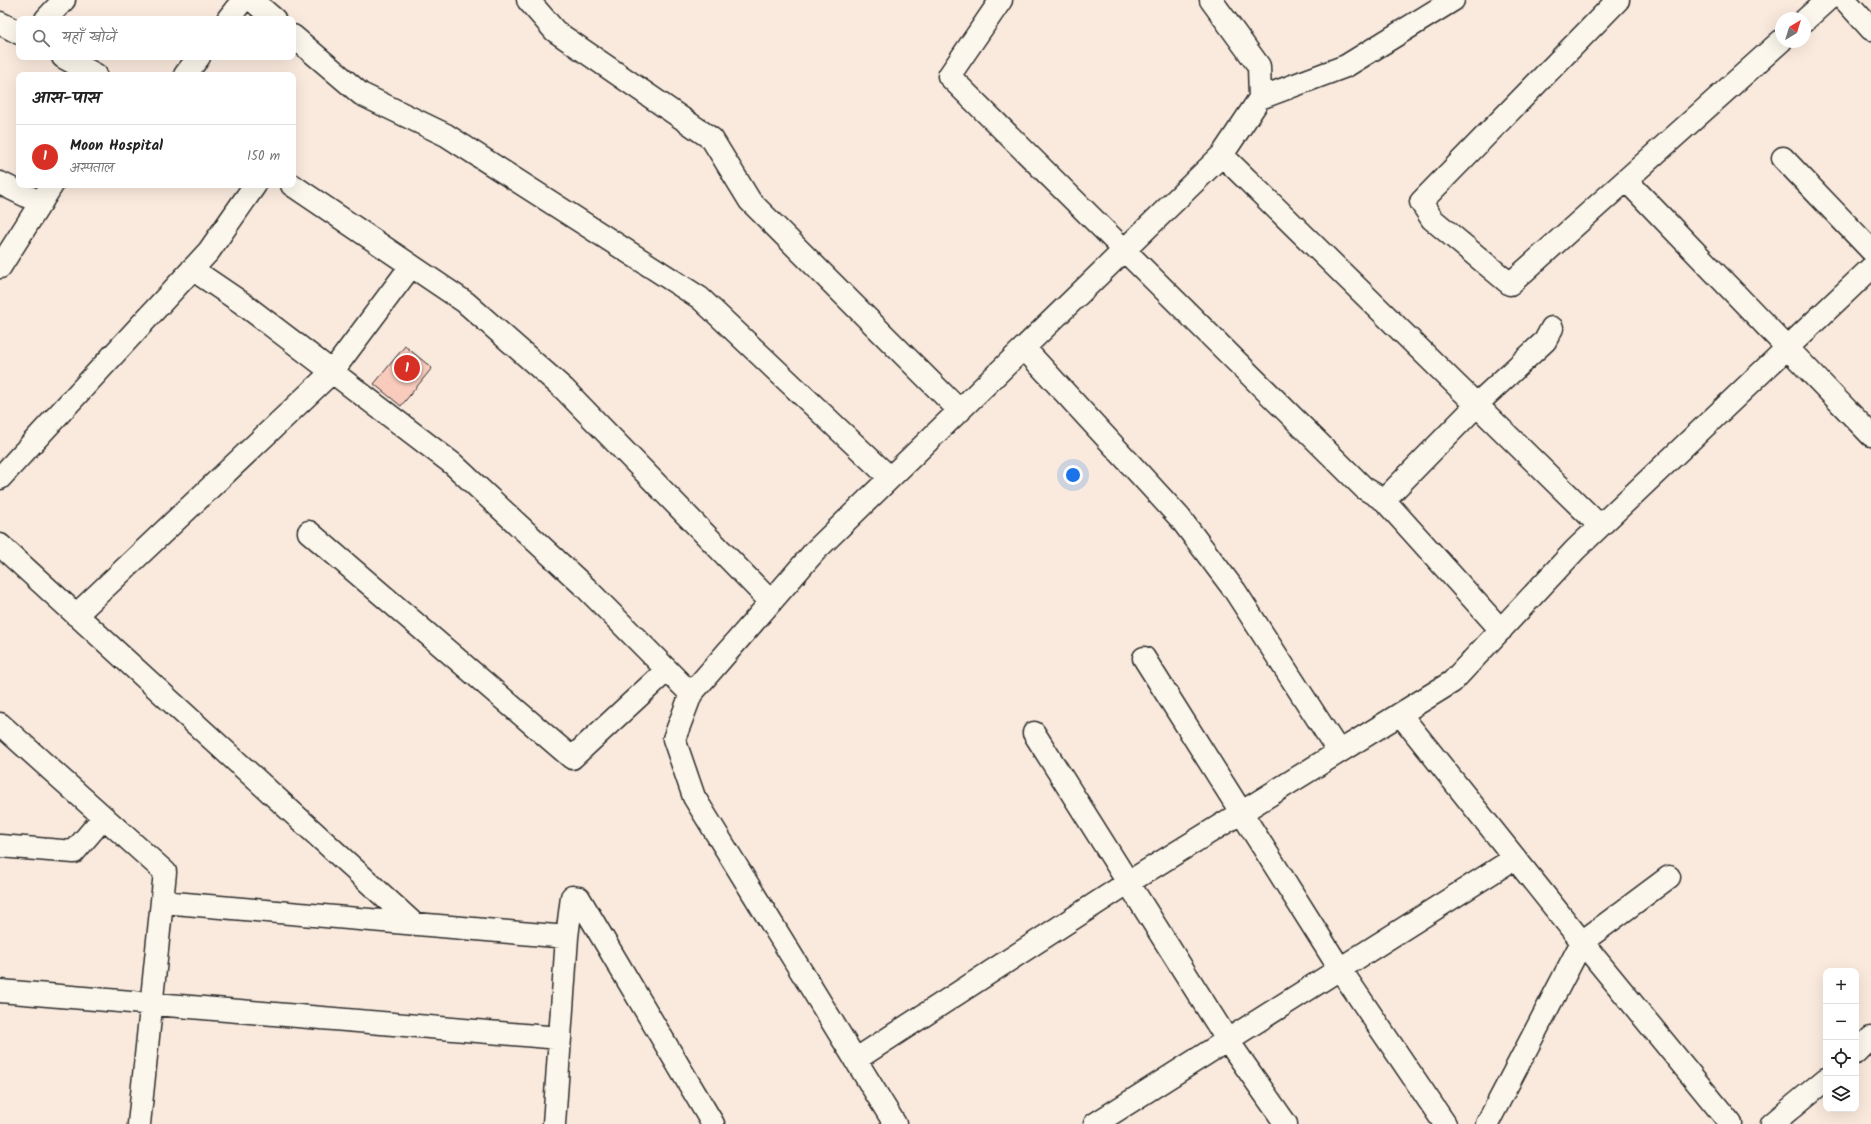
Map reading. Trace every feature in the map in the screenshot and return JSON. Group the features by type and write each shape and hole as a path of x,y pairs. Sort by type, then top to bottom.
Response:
{"street":[{"path":"49,16 64,0"},
{"path":"230,16 243,0"},
{"path":"252,0 271,16"},
{"path":"528,0 555,31 712,139 750,201 960,411"},
{"path":"1001,0 949,76 1364,488 1384,500 1501,630"},
{"path":"895,1124 694,797 674,739 691,694 815,551 1222,155 1260,98 1259,66 1211,0"},
{"path":"1260,98 1346,66 1453,0"},
{"path":"1618,0 1421,202 1432,219 1510,284 1775,46"},
{"path":"1811,15 1827,0"},
{"path":"1845,0 1871,29"},
{"path":"0,23 16,31"},
{"path":"296,39 361,94 446,135 700,298 890,478"},
{"path":"68,60 90,72"},
{"path":"187,72 197,60"},
{"path":"1222,155 1600,526"},
{"path":"1783,158 1871,250"},
{"path":"1626,180 1871,435"},
{"path":"0,183 40,204"},
{"path":"0,267 50,188"},
{"path":"0,478 208,251 253,188"},
{"path":"296,188 465,302 564,389 771,602"},
{"path":"76,615 332,372 411,266"},
{"path":"856,1060 1129,882 1452,682 1575,550 1871,268"},
{"path":"192,269 242,303 453,464 586,588 691,694"},
{"path":"1475,403 1478,403 1545,341 1552,328"},
{"path":"1024,348 1180,518 1234,591 1339,752"},
{"path":"1384,500 1474,408 1475,403"},
{"path":"309,532 572,758 667,670"},
{"path":"0,545 413,923"},
{"path":"1144,658 1340,969 1446,1124"},
{"path":"1400,714 1582,942 1731,1124"},
{"path":"0,724 165,872 139,1124"},
{"path":"1034,734 1129,882 1228,1041 1286,1124"},
{"path":"0,846 74,852 104,817"},
{"path":"1095,1124 1515,858"},
{"path":"1486,1124 1582,942 1669,877"},
{"path":"554,1124 567,936 572,897 579,898 713,1124"},
{"path":"162,902 567,936"},
{"path":"0,991 560,1038"},
{"path":"1859,1051 1871,1038"},
{"path":"1772,1124 1823,1082"}],"building":[{"path":"405,346 432,368 401,406 374,384"}],"place":[{"name":"Moon Hospital","path":"407,368"}]}
